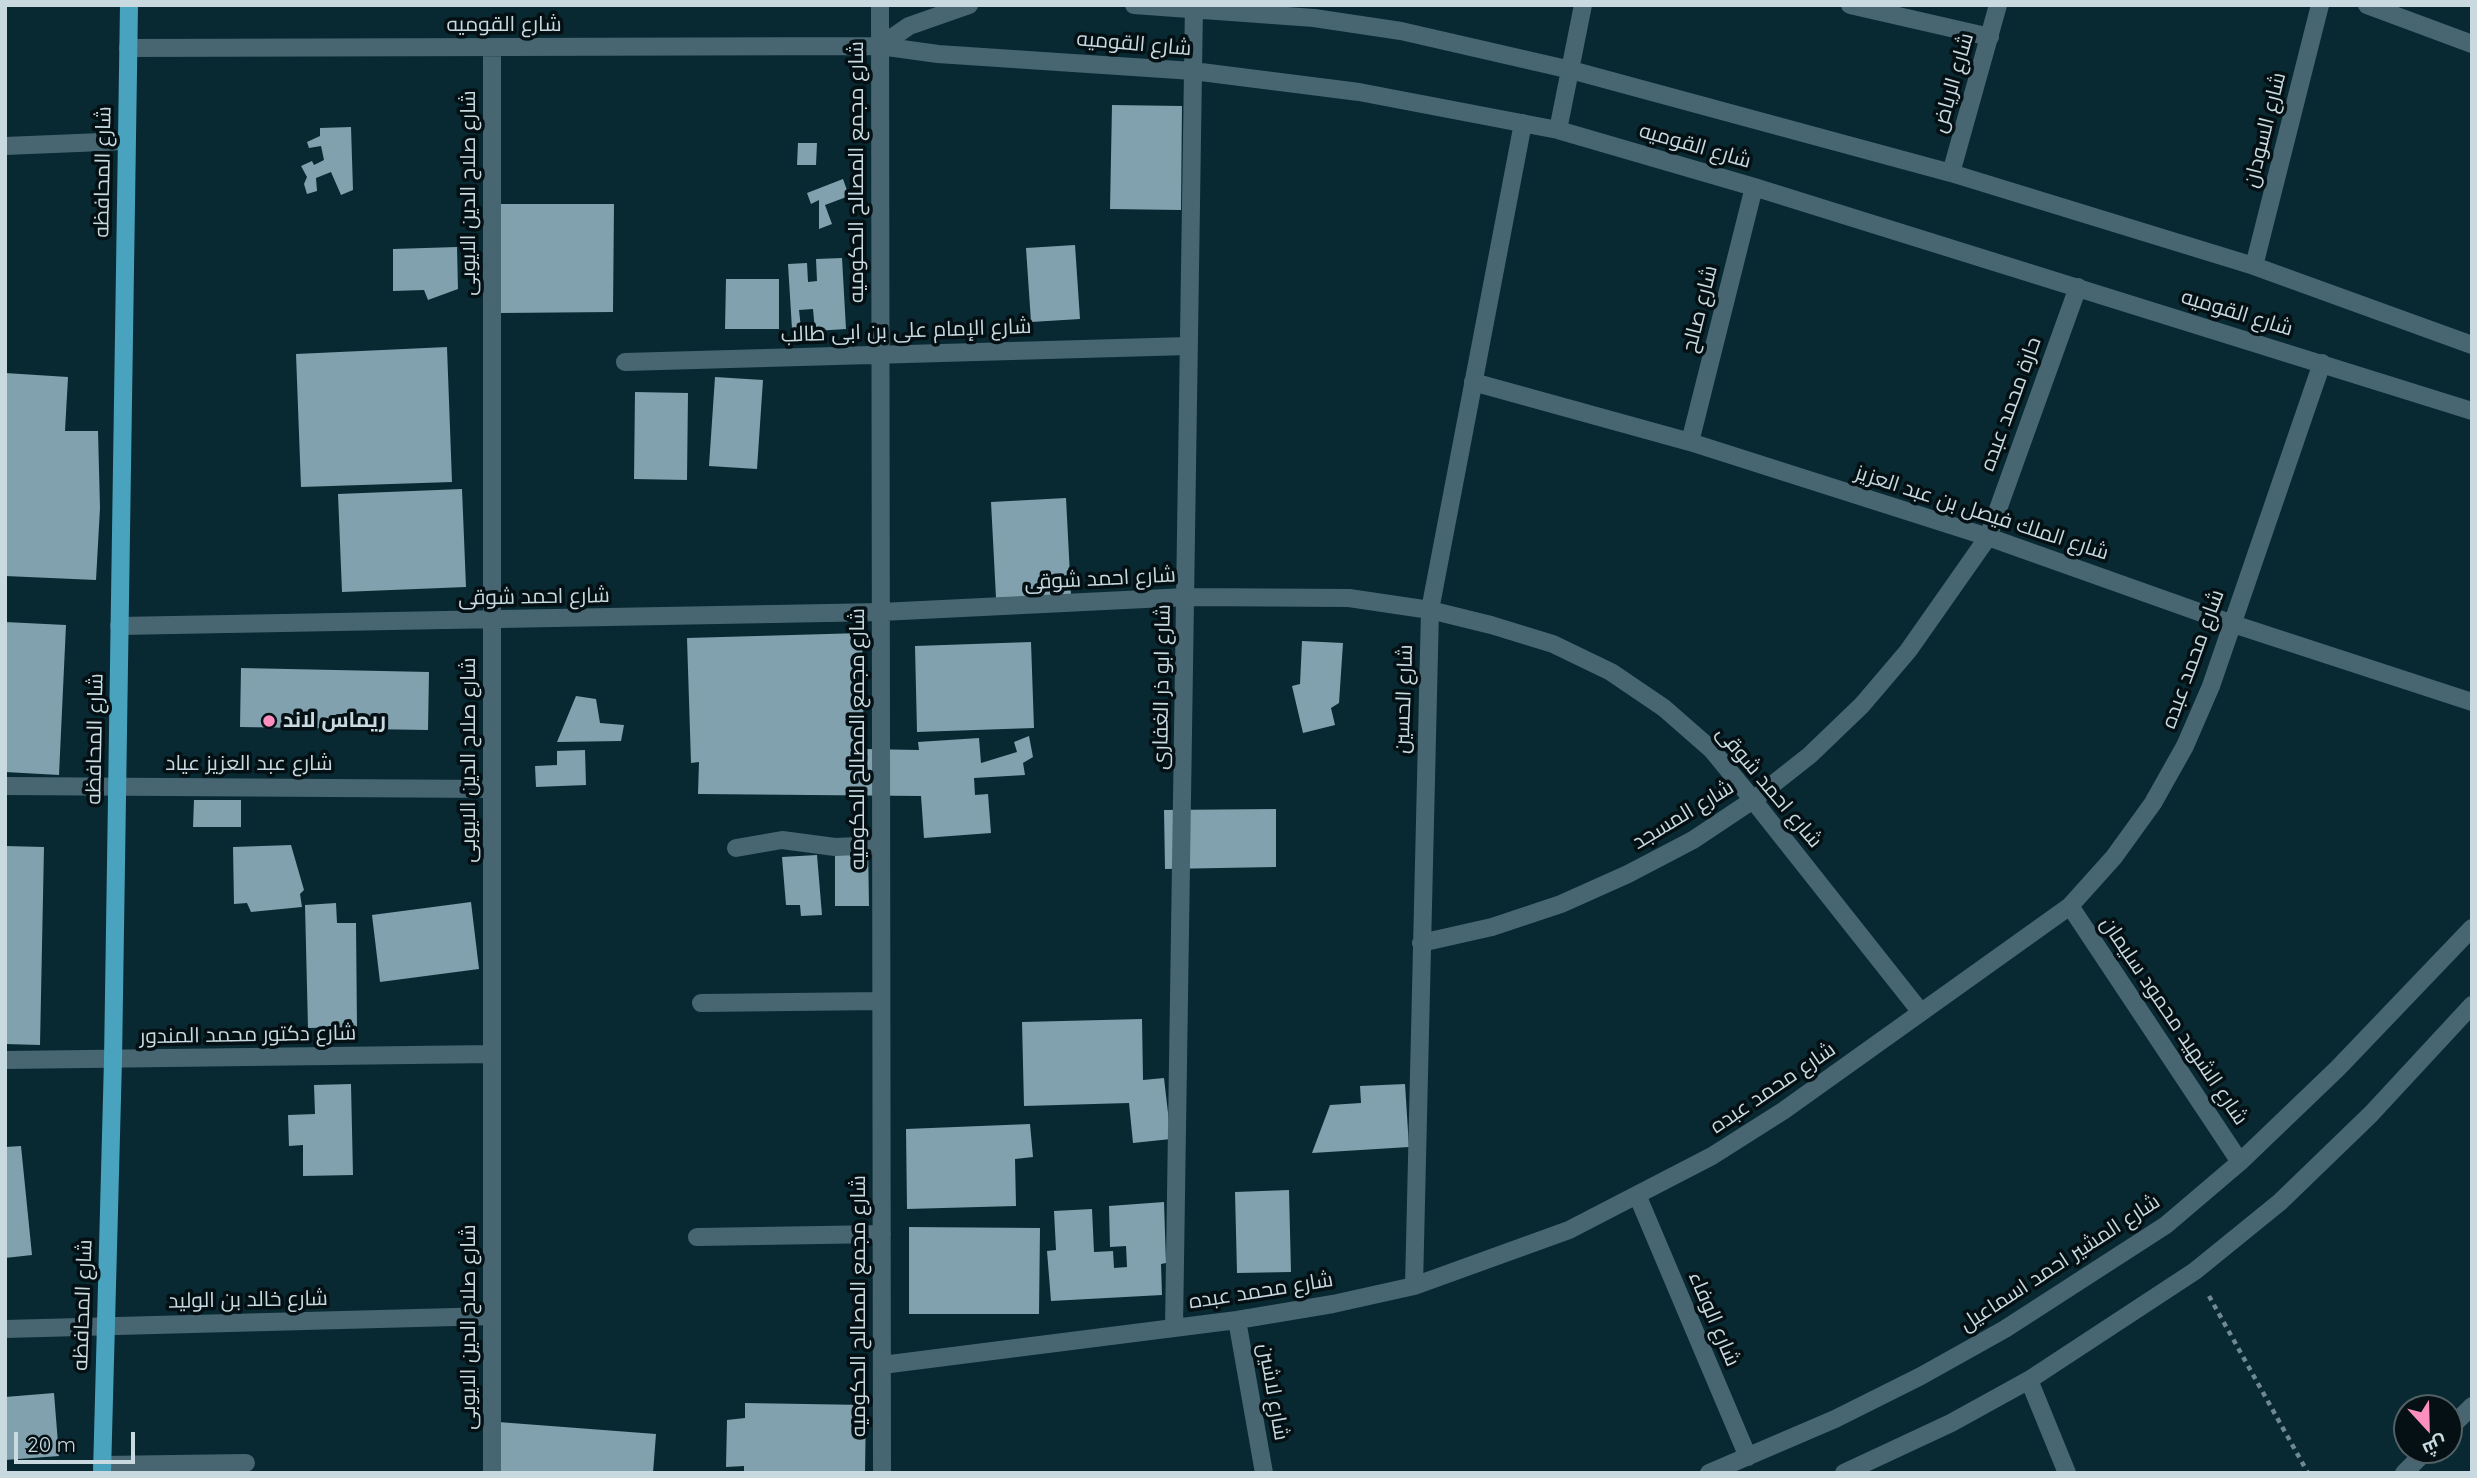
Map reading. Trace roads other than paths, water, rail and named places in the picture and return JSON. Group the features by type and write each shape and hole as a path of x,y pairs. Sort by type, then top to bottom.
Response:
{"main road":[{"name":"شارع المحافظه","path":"102,1469 113,1060 129,5"}],"street":[{"name":"شارع مجمع المصالح الحكوميه","path":"880,5 882,1473"},
{"path":"880,46 909,26 969,5"},
{"name":"شارع القوميه","path":"1134,5 1194,7 1314,18 1401,31 1571,70 1951,173 2254,266 2472,345"},
{"path":"1558,130 1583,5"},
{"path":"1850,5 1990,37"},
{"name":"شارع الرياض","path":"1951,173 1998,5"},
{"name":"شارع السودان","path":"2254,266 2320,5"},
{"path":"2367,5 2472,44"},
{"name":"شارع ابو ذر الغفارى","path":"1174,1327 1194,7"},
{"name":"شارع القوميه","path":"128,48 880,46 938,54 1193,71 1359,92 1558,130 1754,187 2472,411"},
{"name":"شارع صلاح الدين الايوبى","path":"492,47 492,1473"},
{"name":"شارع الحسين","path":"1414,1286 1430,610 1523,123"},
{"path":"5,146 126,141"},
{"name":"شارع صالح","path":"1690,442 1754,187"},
{"name":"حارة محمد عبده","path":"1988,537 2078,287"},
{"name":"شارع الإمام على بن ابى طالب","path":"625,362 1188,346"},
{"name":"شارع محمد عبده","path":"882,1365 1237,1320 1333,1304 1414,1286 1570,1230 1713,1156 1783,1111 2070,906 2114,857 2152,803 2185,746 2211,686 2230,623 2322,363"},
{"name":"شارع الملك فيصل بن عبد العزيز","path":"1473,382 1690,442 1988,537 2230,623 2472,702"},
{"name":"شارع المسجد","path":"1421,943 1492,927 1561,904 1628,874 1693,840 1753,800 1810,755 1862,705 1908,651 1988,537"},
{"name":"شارع احمد شوقى","path":"119,626 881,612 1186,597 1349,598 1430,610 1553,644 1611,672 1664,708 1712,750 1920,1011"},
{"name":"شارع عبد العزيز عياد","path":"5,786 492,789"},
{"path":"736,848 782,840 835,847 881,845"},
{"name":"شارع الشهيد محمود سليمان","path":"2070,906 2240,1162"},
{"name":"شارع المشير احمد اسماعيل","path":"1709,1473 1921,1376 2005,1329 2166,1225 2240,1162 2338,1068 2472,928"},
{"path":"701,1003 881,1001"},
{"path":"1844,1473 1951,1423 2029,1380 2195,1271 2280,1202 2371,1114 2472,1005"},
{"name":"شارع دكتور محمد المندور","path":"5,1060 492,1054"},
{"name":"شارع الوفاء","path":"1638,1197 1748,1457"},
{"path":"696,1237 882,1234"},
{"name":"شارع خالد بن الوليد","path":"5,1329 492,1317"},
{"name":"شارع لاشين","path":"1237,1320 1264,1473"},
{"path":"2029,1380 2067,1473"},
{"path":"102,1469 246,1463"}],"place":[{"name":"ريماس لاند","path":"269,721"}]}
